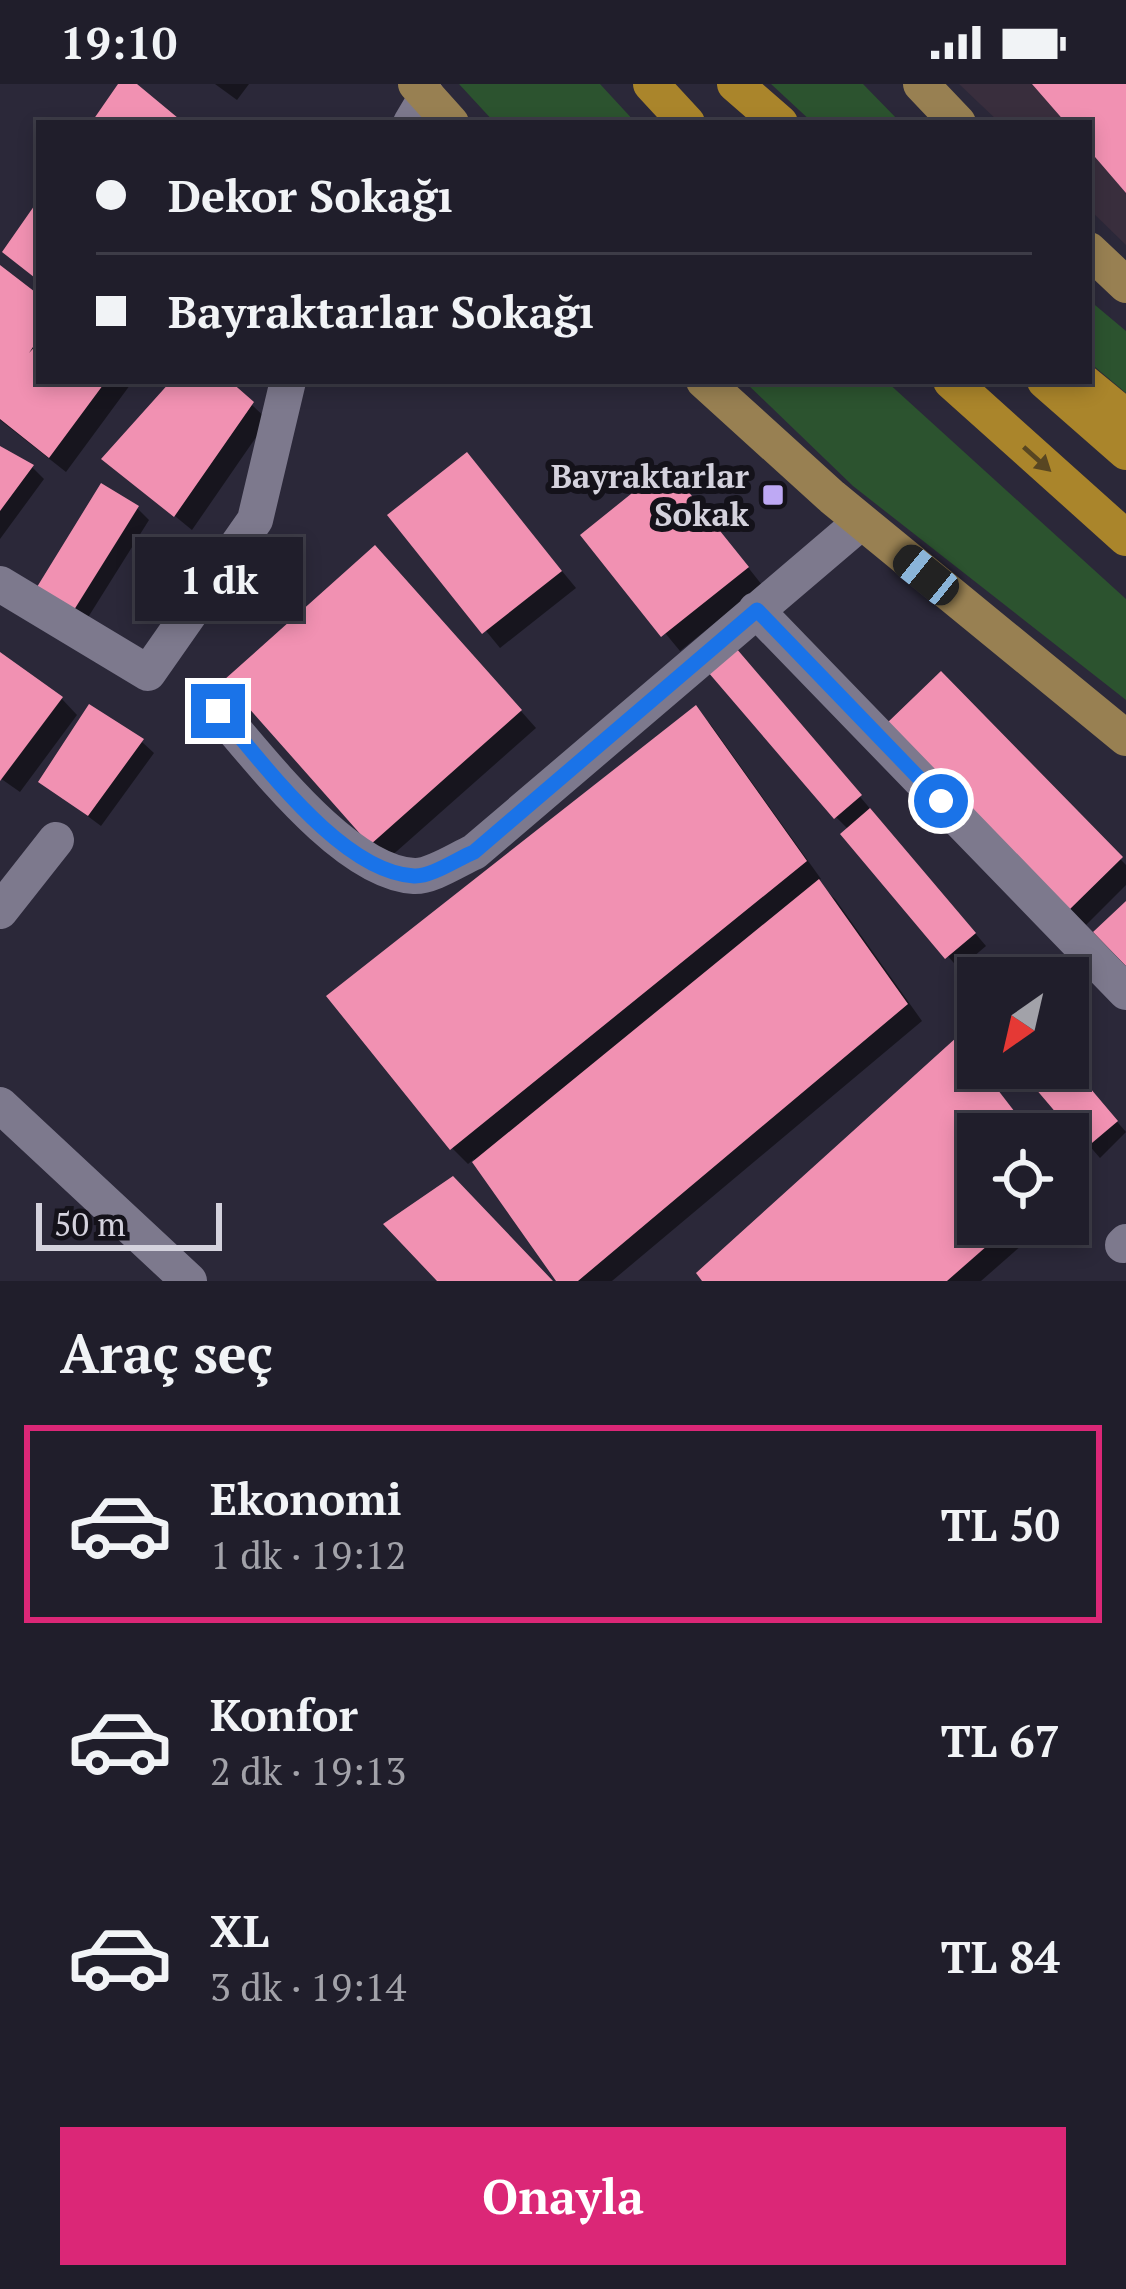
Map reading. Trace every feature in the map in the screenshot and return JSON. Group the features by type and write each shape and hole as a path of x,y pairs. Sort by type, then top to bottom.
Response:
{"highway":[{"path":"652,84 684,120"},
{"path":"734,84 774,120"},
{"path":"954,384 1126,538"},
{"path":"1048,384 1126,452"},
{"path":"1086,384 1126,417"}],"main road":[{"path":"920,84 955,120"},
{"path":"1092,253 1126,286"},
{"path":"707,384 861,522 1126,738"}],"street":[{"path":"0,584 148,673 255,520 287,384"},
{"path":"218,711 312,817 374,866 417,877 474,852 861,522"},
{"path":"757,610 1126,992"},
{"path":"0,910 56,840"},
{"path":"0,1105 189,1281"}],"shaded area":[{"path":"959,84 1126,84 1126,245 1092,212 1092,120 997,120"}],"green space":[{"path":"459,84 600,84 633,120 492,120"},
{"path":"771,84 863,84 898,120 810,120"},
{"path":"1092,303 1126,331 1126,393 1092,365"},
{"path":"747,384 889,384 1126,599 1126,700 853,486"}],"building":[{"path":"118,84 137,84 180,120 93,120"},
{"path":"1032,84 1126,84 1126,193 1092,153 1092,120 1063,120"},
{"path":"36,203 36,279 2,252"},
{"path":"0,265 36,293 36,342 29,353 36,345 36,384 104,384 49,458 0,419"},
{"path":"168,384 233,384 254,402 174,517 101,459"},
{"path":"0,446 34,465 0,511"},
{"path":"467,452 562,571 482,634 387,515"},
{"path":"667,465 749,567 661,637 580,535"},
{"path":"101,483 139,506 74,610 37,587"},
{"path":"375,545 522,710 370,845 224,680"},
{"path":"736,648 862,795 834,819 708,672"},
{"path":"0,652 63,697 0,781"},
{"path":"941,671 1123,857 1068,911 886,724"},
{"path":"89,704 144,739 88,816 38,782"},
{"path":"696,705 807,861 450,1150 326,996"},
{"path":"870,808 976,933 945,959 840,834"},
{"path":"819,879 908,1004 578,1281 556,1281 472,1162"},
{"path":"1126,901 1126,966 1093,932"},
{"path":"957,1037 957,1089 997,1089 1016,1113 957,1113 957,1245 988,1245 947,1281 702,1281 696,1273"},
{"path":"1089,1087 1118,1121 1089,1145 1089,1113 1056,1113 1036,1089"},
{"path":"453,1176 553,1281 437,1281 383,1224"}],"place":[{"name":"Bayraktarlar Sokak","path":"773,495"}],"route":[{"path":"218,711 312,817 374,866 417,877 474,852 757,610 941,801"}]}
